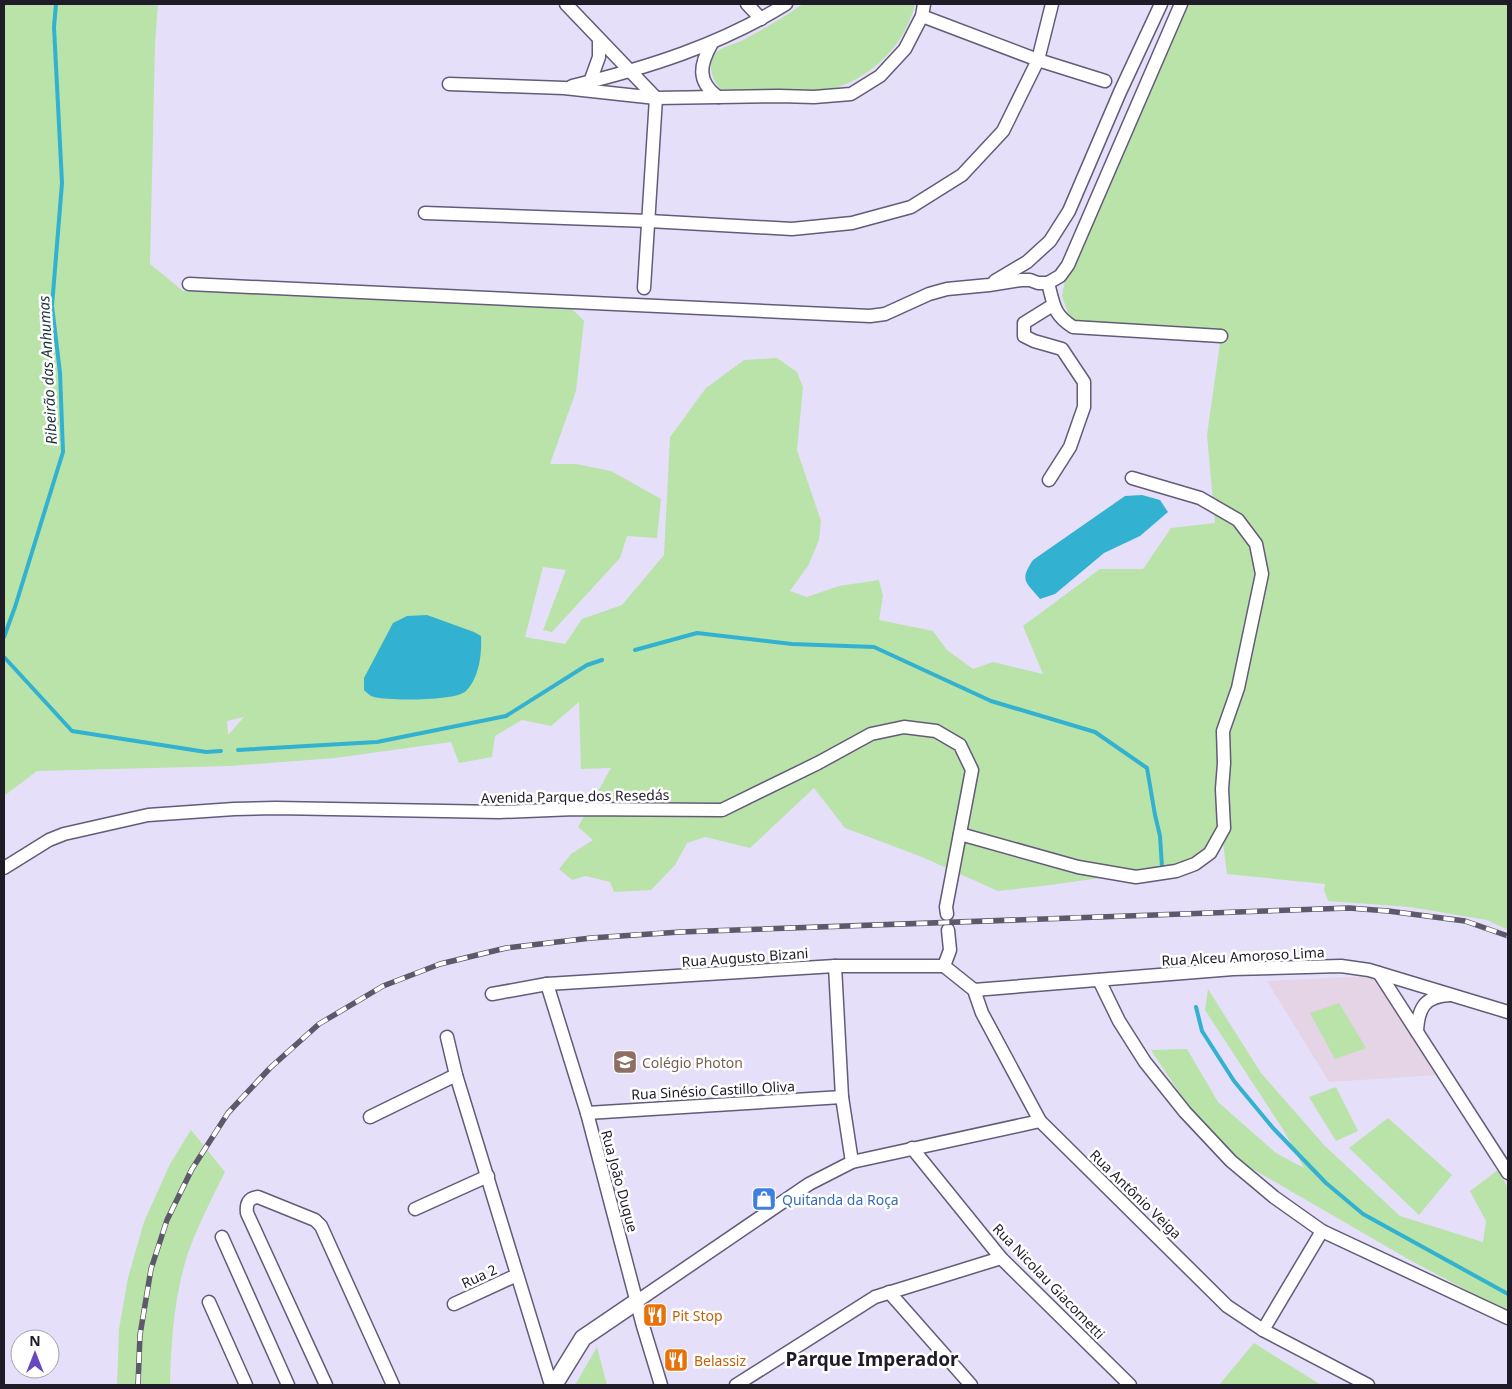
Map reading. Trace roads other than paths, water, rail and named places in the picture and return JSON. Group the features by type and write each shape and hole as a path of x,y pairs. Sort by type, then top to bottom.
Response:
{"street":[{"path":"566,4 656,98 644,288"},
{"path":"747,4 762,19"},
{"path":"564,88 630,72 712,43 762,19 786,4"},
{"path":"425,213 649,221 792,229 852,223 911,207 962,175 1003,130 1038,60 1052,4"},
{"path":"989,285 1028,262 1050,240 1069,211 1120,92 1161,4"},
{"path":"188,284 870,316 885,314 929,294 946,289 1021,280 1048,283 1060,276 1068,266 1182,4"},
{"path":"449,84 564,88 656,98 814,97 851,94 880,76 905,49 923,10 1038,60 1105,81"},
{"path":"590,82 599,58 599,39"},
{"path":"712,43 704,58 702,74 708,87 718,97"},
{"path":"1048,283 1060,319 1073,328 1221,336"},
{"path":"1049,480 1070,447 1084,407 1084,382 1062,349 1024,336 1024,323 1054,305"},
{"path":"960,834 1078,868 1136,877 1176,871 1195,864 1210,853 1224,828 1222,789 1224,763 1223,731 1238,688 1262,574 1256,544 1238,520 1200,498 1132,478"},
{"name":"Avenida Parque dos Resedás","path":"4,868 49,840 64,834 148,815 276,808 499,812 575,809 722,810 818,763 871,734 904,727 936,731 960,746 972,770 946,907 947,914"},
{"path":"948,930 950,950 944,966 974,990"},
{"path":"835,966 842,1097 852,1162"},
{"name":"Rua Augusto Bizani","path":"492,994 547,984 835,966 944,966"},
{"name":"Rua Alceu Amoroso Lima","path":"974,990 1234,969 1331,966 1361,968 1379,972 1508,1012"},
{"path":"1379,972 1508,1173"},
{"path":"1099,980 1118,1021 1146,1062 1185,1112 1231,1161 1274,1197 1322,1231 1508,1318"},
{"name":"Rua João Duque","path":"547,984 587,1113 636,1302 661,1385"},
{"name":"Rua Antônio Veiga","path":"974,990 982,1013 1040,1122 1228,1306 1263,1330 1368,1385"},
{"path":"1417,1032 1417,1020 1420,1010 1430,1000 1440,996 1454,995"},
{"path":"447,1038 456,1076 553,1385"},
{"path":"370,1117 456,1076"},
{"name":"Rua Sinésio Castillo Oliva","path":"587,1113 842,1097"},
{"path":"553,1385 583,1338 809,1184 852,1162 1040,1122"},
{"name":"Rua Nicolau Giacometti","path":"912,1148 1002,1258 1130,1385"},
{"path":"415,1209 488,1176"},
{"path":"326,1385 247,1212 248,1202 252,1198 258,1197 298,1213 315,1220 321,1226 393,1385"},
{"path":"1263,1330 1322,1231"},
{"path":"222,1237 288,1385"},
{"path":"736,1385 875,1297 1002,1258"},
{"name":"Rua 2","path":"454,1304 517,1275"},
{"path":"889,1292 967,1384"},
{"path":"209,1302 246,1385"}],"water":[{"path":"1142,495 1160,500 1168,512 1140,536 1104,553 1055,594 1040,599 1028,585 1025,577 1033,560 1125,496"},
{"path":"427,615 481,636 479,666 470,686 466,691 450,697 393,699 374,697 369,694 364,690 364,678 393,623 407,616"}],"waterway":[{"name":"Ribeirão das Anhumas","path":"4,637 63,452 60,373 52,306 62,183 54,27 56,4"},
{"path":"635,650 697,633 792,644 874,647 991,701 1095,732 1147,768 1160,836 1162,867"},
{"path":"4,657 72,731 206,752 221,751"},
{"path":"238,750 377,742 506,716 587,665 602,660"},
{"path":"1196,1007 1202,1031 1234,1081 1273,1128 1326,1183 1363,1214 1508,1294"}],"railway":[{"path":"138,1385 140,1335 151,1269 167,1220 192,1169 228,1113 270,1068 319,1024 383,986 440,964 506,948 591,938 680,932 1349,908 1465,921 1508,936"}],"place":[{"name":"Colégio Photon","path":"625,1062"},
{"name":"Quitanda da Roça","path":"764,1199"},
{"name":"Pit Stop","path":"655,1315"},
{"name":"Belassiz","path":"676,1360"}],"district":[{"name":"Parque Imperador","path":"872,1359"}]}
